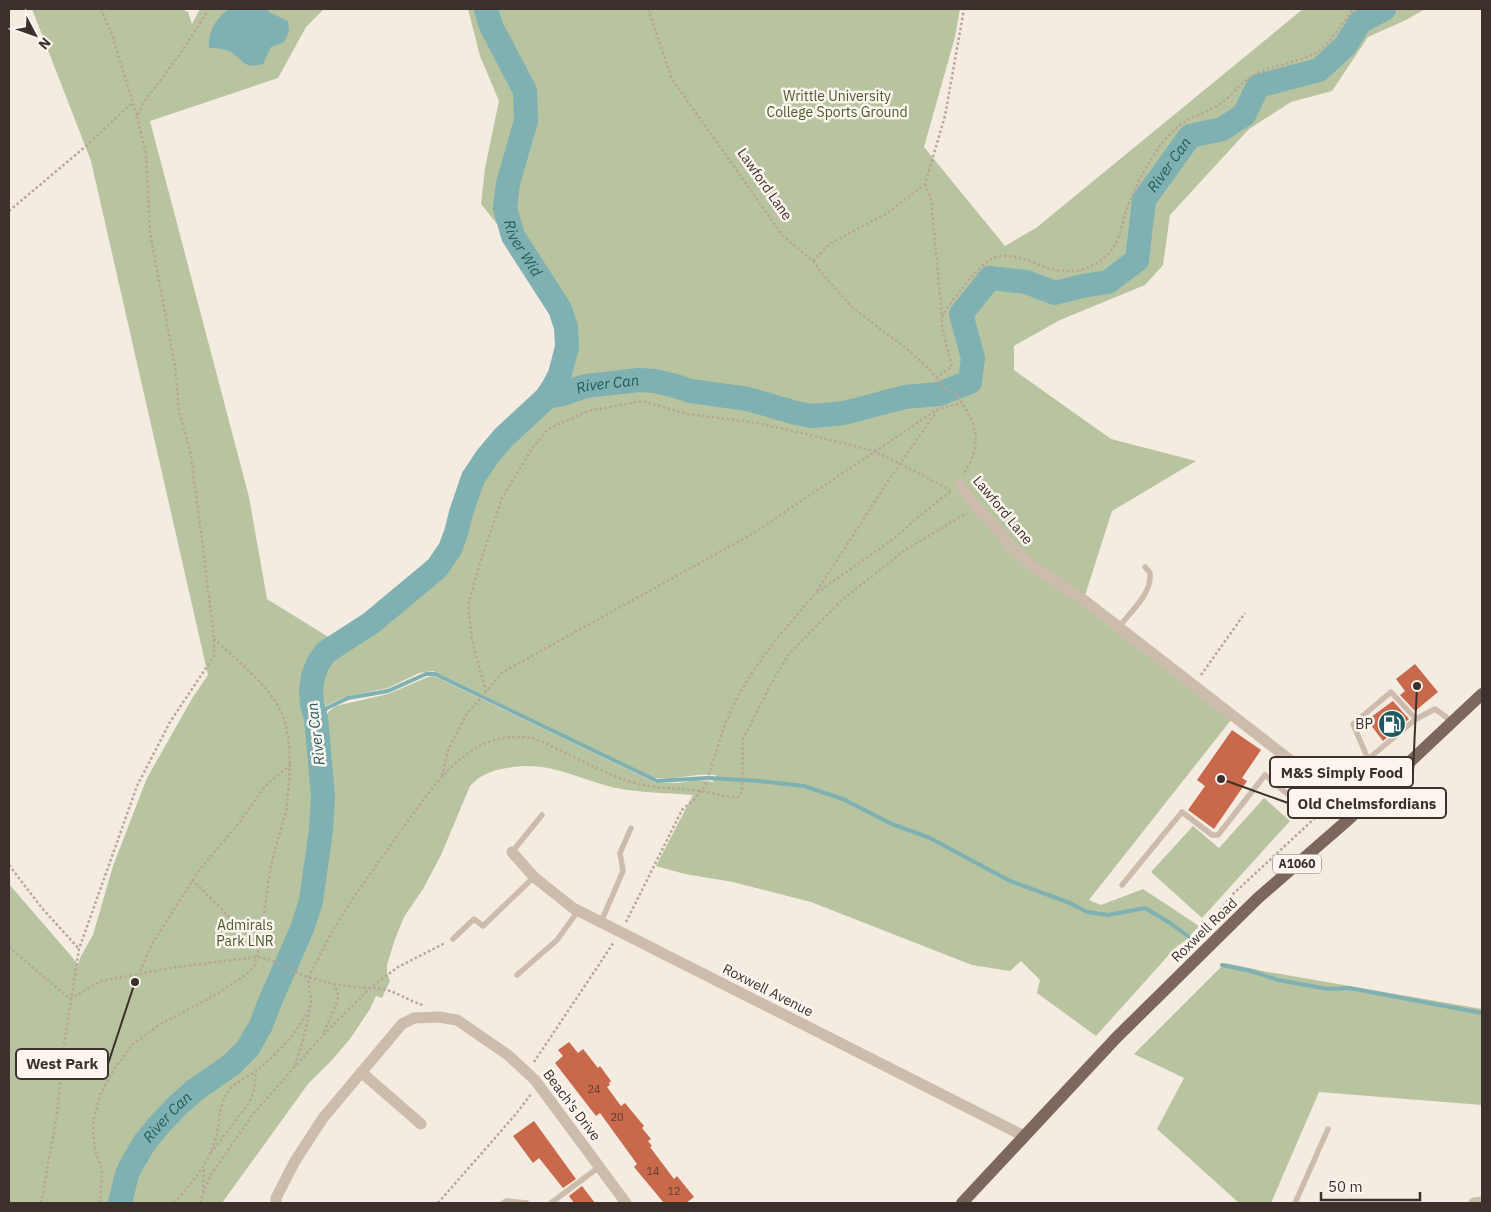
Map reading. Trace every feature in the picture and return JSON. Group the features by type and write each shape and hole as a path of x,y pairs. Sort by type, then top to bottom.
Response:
{"main road":[{"name":"Roxwell Road","path":"962,1203 1116,1038 1258,898 1349,819 1482,694"}],"street":[{"name":"Lawford Lane","path":"960,485 977,508 1010,545 1032,566 1084,600 1317,781 1349,819"},
{"name":"Roxwell Avenue","path":"512,852 534,877 578,911 1024,1136"},
{"name":"Beach's Drive","path":"276,1203 276,1198 295,1161 323,1118 402,1024 414,1018 439,1017 458,1020 508,1055 535,1080 626,1203"},
{"path":"361,1072 421,1124"},
{"path":"1474,1203 1482,1202"}],"lane":[{"path":"1119,627 1147,589 1151,579 1150,573 1145,567"},
{"path":"1379,791 1353,724 1391,692 1416,719"},
{"path":"1368,759 1416,719 1435,709 1453,722"},
{"path":"1122,885 1182,812 1212,836 1218,835 1265,775 1297,801 1313,808 1324,810 1340,808"},
{"path":"512,852 542,815"},
{"path":"601,922 623,871 620,853 631,828"},
{"path":"453,939 474,919 483,926 534,877"},
{"path":"517,975 557,940 578,911"},
{"path":"1295,1203 1328,1129"},
{"path":"551,1203 599,1167"},
{"path":"503,1203 506,1201 528,1203"}],"path":[{"path":"41,1203 57,1115 63,1051 79,949 137,786 170,722 214,656 214,639 190,450 179,412 176,366 150,233 146,155 137,116 112,35 101,9"},
{"path":"137,116 144,102 180,54 209,9"},
{"name":"Lawford Lane","path":"648,9 672,79 783,236 813,260 825,277 853,308 907,349 928,368 943,386 957,395 973,424 976,437 975,450 970,463 962,475 960,485"},
{"path":"813,260 831,243 886,214 925,184 945,116 964,9"},
{"path":"942,318 952,301 974,274 995,257 1011,256 1022,258 1054,270 1081,270 1094,266 1116,246 1129,202 1144,172 1163,143 1179,126 1222,103 1252,76 1320,50 1354,9"},
{"path":"9,211 86,146 132,102"},
{"path":"925,184 931,198 942,318 945,342 952,366 936,378"},
{"path":"486,692 472,640 468,606 478,569 502,498 531,450 548,429 588,412 642,402 688,414 751,422 874,451 952,491 896,537 815,594"},
{"path":"442,778 448,750 466,715 503,672 752,534 938,409 962,403"},
{"path":"701,792 705,786 725,724 748,679 778,637 815,594 884,487 938,409"},
{"path":"295,1066 311,1005 309,978 330,935 353,898 421,804 442,778 460,760 482,744 514,736 536,739 604,772 632,782 658,788 738,797 742,792 743,739 771,684 789,654 842,600 905,550 977,508"},
{"path":"1194,684 1245,613"},
{"path":"100,1203 102,1171 95,1149 94,1118 100,1095 114,1070 132,1045 159,1025 217,994 244,976 254,967 260,943 272,864 286,808 290,765 289,745 284,717 276,702 248,668 214,639"},
{"path":"139,974 152,944 192,880 239,823 265,786 290,765"},
{"path":"1190,947 1232,895 1324,810"},
{"path":"9,865 41,907 79,949"},
{"path":"192,880 242,929 260,943"},
{"path":"200,1203 210,1176 254,1113 322,1036 371,987 398,967 453,939"},
{"path":"9,947 70,1000"},
{"path":"70,1000 101,981 177,967 256,957 266,958 309,978 325,980 334,984 386,990 412,1002 428,1006 439,1017"},
{"path":"322,1036 337,1002 338,994 334,984"},
{"path":"174,1203 199,1173 215,1144 222,1102 230,1089 272,1058 299,1025 311,1005"},
{"path":"207,1158 249,1103 254,1090 256,1071"},
{"path":"438,1203 516,1114 534,1090 535,1080"},
{"path":"203,1196 204,1165"}],"green space":[{"path":"32,9 182,9 188,12 192,24 200,9 324,9 306,27 278,78 150,121 249,497 267,599 330,638 369,616 396,596 425,569 441,549 446,539 455,505 466,478 479,456 495,437 543,390 555,373 560,329 556,313 548,297 510,240 481,204 485,168 499,101 480,56 468,9 960,9 955,37 924,147 1005,246 1036,228 1303,9 1425,9 1368,37 1332,91 1291,102 1249,129 1170,215 1163,265 1145,285 1060,320 1014,346 1014,370 1111,439 1196,461 1112,511 1082,605 1231,720 1089,900 1101,905 1143,889 1199,926 1186,940 1175,948 1096,1036 1037,993 1040,980 1021,961 1010,971 972,965 811,902 733,882 685,874 656,866 693,795 627,790 597,783 554,769 539,767 524,766 496,770 482,776 470,786 441,855 423,889 404,917 387,965 390,981 382,998 376,996 370,1009 350,1039 308,1084 222,1203 9,1203 9,884 78,964 93,935 113,866 147,778 193,697 208,675 91,161","holes":["330,638 341,653 328,664 321,676 318,690 320,706 323,707 353,695 388,688 419,673 433,671 652,777 716,775 713,782 695,780 679,783 656,783 434,676 388,694 336,706 329,711 325,719 310,721 304,686 307,665 312,656"]},
{"path":"1264,798 1290,821 1202,918 1151,872 1193,826 1219,848"},
{"path":"1225,963 1482,1009 1482,1105 1319,1092 1271,1203 1239,1203 1157,1129 1184,1078 1134,1054"}],"water":[{"path":"229,9 265,9 288,21 289,32 284,42 271,47 263,64 252,66 244,63 228,51 209,48 211,31 221,16"}],"building":[{"path":"1415,664 1438,692 1415,711 1400,695 1405,691 1396,679"},
{"name":"BP","path":"1393,701 1409,719 1383,741 1367,720"},
{"path":"1232,730 1261,750 1242,778 1247,781 1214,829 1188,810 1205,786 1197,780"},
{"path":"569,1042 578,1053 583,1049 598,1068 600,1066 611,1081 607,1087 621,1106 625,1103 644,1126 642,1128 651,1139 648,1141 652,1146 650,1147 674,1179 677,1176 694,1197 686,1203 664,1203 634,1167 637,1164 600,1113 596,1116 555,1063 563,1056 558,1050"},
{"path":"534,1121 576,1179 563,1188 539,1158 533,1163 513,1136"},
{"path":"582,1186 595,1203 574,1203 569,1196"}],"waterway":[{"name":"River Wid","path":"486,9 491,26 525,91 526,121 508,183 505,208 513,236 560,309 566,327 567,347 560,374 547,397"},
{"name":"River Can","path":"120,1203 127,1174 145,1142 159,1125 195,1090 231,1065 248,1048 261,1025 302,929 311,901 321,830 323,796 316,718 312,705 311,691 313,676 318,663 326,652 371,623 437,568 450,549 473,478 504,437 547,397 586,386 639,380 655,381 691,391 748,399 812,416 844,413 905,397 939,394 970,382 973,358 961,314 990,278 1026,282 1055,293 1108,282 1137,260 1144,200 1190,136 1222,129 1244,115 1258,86 1319,70 1345,46 1360,22 1384,9"},
{"path":"316,718 327,708 348,698 388,691 426,674 435,674 657,781 708,778 804,786 843,799 892,824 930,838 1010,881 1070,903 1087,912 1108,915 1145,908 1189,937"},
{"path":"1222,965 1251,971 1278,980 1328,989 1349,988 1482,1013"}],"place":[{"name":"M&S Simply Food","path":"1417,686"},
{"name":"BP","path":"1392,724"},
{"name":"Old Chelmsfordians","path":"1221,779"},
{"name":"West Park","path":"135,982"}],"park label":[{"name":"Writtle University College Sports Ground","path":"837,104"},
{"name":"Admirals Park LNR","path":"245,934"}]}
